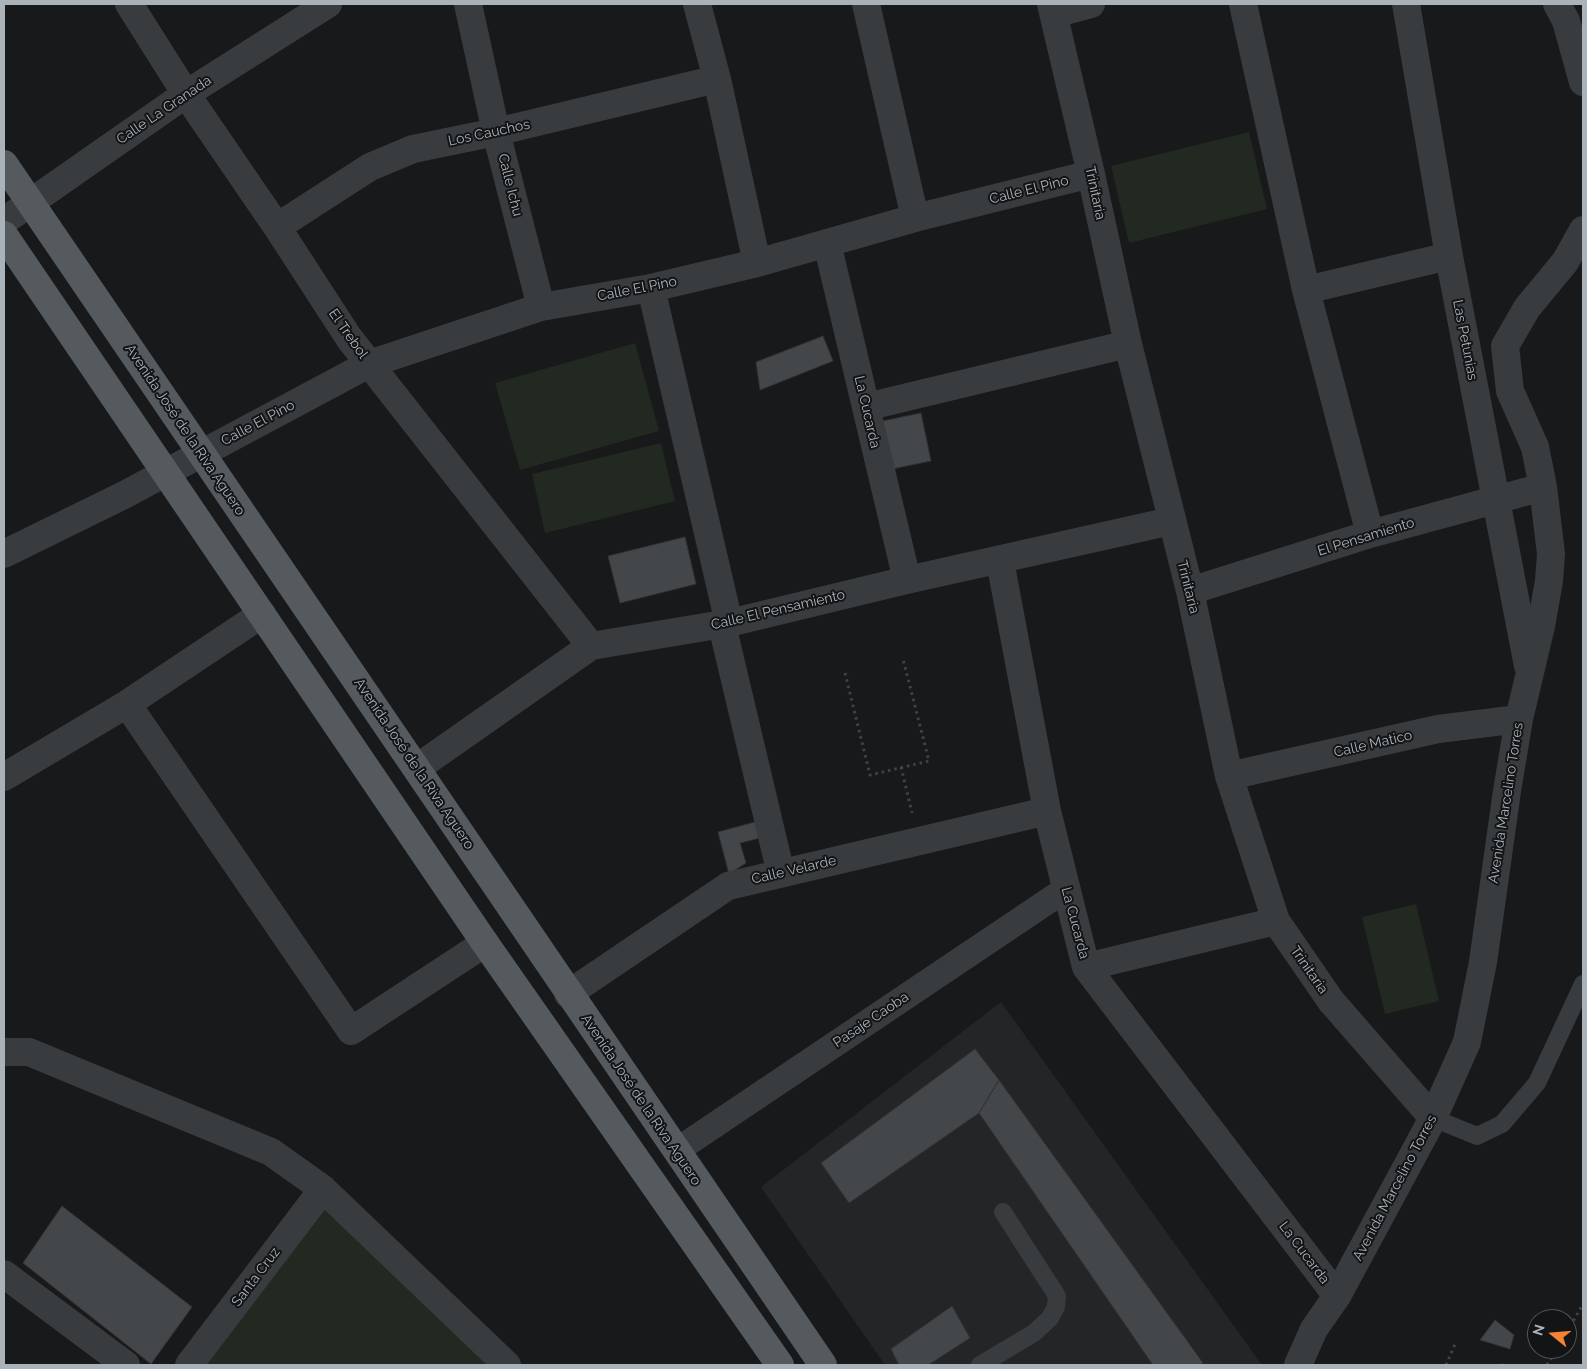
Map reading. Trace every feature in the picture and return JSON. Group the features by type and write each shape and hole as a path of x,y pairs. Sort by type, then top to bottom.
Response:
{"main road":[{"name":"Avenida José de la Riva Aguero","path":"4,164 417,768 568,994 823,1365"},
{"path":"4,235 485,943 780,1365"}],"street":[{"name":"El Trebol","path":"129,4 186,94 277,227 349,338 592,646"},
{"name":"Calle La Granada","path":"4,221 186,94 328,4"},
{"name":"Calle Ichu","path":"468,4 496,132 541,307"},
{"path":"697,4 717,79 757,263"},
{"path":"866,4 915,218"},
{"path":"1053,9 1091,4"},
{"path":"1243,4 1306,290 1370,534"},
{"name":"Las Petunias","path":"1406,4 1449,256 1530,674"},
{"path":"1558,4 1566,21 1583,82"},
{"name":"Trinitaria","path":"1053,9 1128,344 1190,591 1229,776 1276,921 1331,1001 1433,1118"},
{"name":"Los Cauchos","path":"277,227 370,167 413,149 496,132 717,79"},
{"name":"Calle El Pino","path":"4,554 124,495 369,364 541,307 651,288 757,263 915,218 1091,174"},
{"name":"Avenida Marcelino Torres","path":"1298,1365 1314,1329 1337,1296 1433,1118 1466,1042 1483,962 1519,720 1541,626 1549,581 1551,554 1543,487 1535,447 1510,391 1505,346 1527,308 1565,262 1583,230"},
{"name":"La Cucarda","path":"827,243 906,580"},
{"path":"1306,290 1449,256"},
{"path":"651,288 781,874"},
{"path":"866,407 1128,344"},
{"name":"El Pensamiento","path":"1190,591 1370,534 1543,487"},
{"name":"Calle El Pensamiento","path":"417,768 592,646 725,624 906,580 1000,561 1171,521"},
{"name":"La Cucarda","path":"1000,561 1047,811 1086,967 1337,1296"},
{"path":"4,777 127,704 262,614"},
{"path":"127,704 351,1031 485,943"},
{"name":"Calle Matico","path":"1229,776 1438,729 1519,720"},
{"name":"Calle Velarde","path":"568,994 728,886 1047,811"},
{"name":"Pasaje Caoba","path":"676,1151 1066,889"},
{"path":"1086,967 1276,921"},
{"path":"4,1052 30,1052 271,1152 324,1189 507,1365"},
{"name":"Santa Cruz","path":"189,1365 324,1189"},
{"path":"4,1274 126,1365"}],"lane":[{"path":"1433,1118 1477,1136 1502,1124 1537,1083 1583,984"},
{"path":"980,1365 1034,1333 1050,1318 1056,1307 1057,1296 1003,1212"}],"path":[{"path":"845,673 870,774 929,761 903,659"},
{"path":"901,767 918,841"},
{"path":"1446,1365 1455,1344"}],"shaded area":[{"path":"1249,132 1267,209 1129,243 1111,166"},
{"path":"635,343 659,431 520,470 495,383"},
{"path":"661,443 675,501 545,533 532,474"},
{"path":"1416,904 1439,1001 1385,1014 1362,917"},
{"path":"1001,1002 1262,1365 885,1365 761,1187"},
{"path":"324,1208 487,1365 204,1365"}],"building":[{"path":"823,336 833,361 760,390 756,362"},
{"path":"921,413 931,461 887,470 878,422"},
{"path":"685,537 696,584 620,603 608,556"},
{"path":"755,822 760,838 740,843 746,863 729,874 718,832"},
{"path":"975,1049 999,1080 979,1113 849,1203 821,1163"},
{"path":"999,1080 1203,1363 1199,1365 1153,1365 979,1113"},
{"path":"62,1206 192,1307 151,1364 23,1263"},
{"path":"952,1306 970,1338 928,1365 899,1365 891,1349"},
{"path":"1495,1320 1514,1335 1510,1349 1480,1340"}]}
